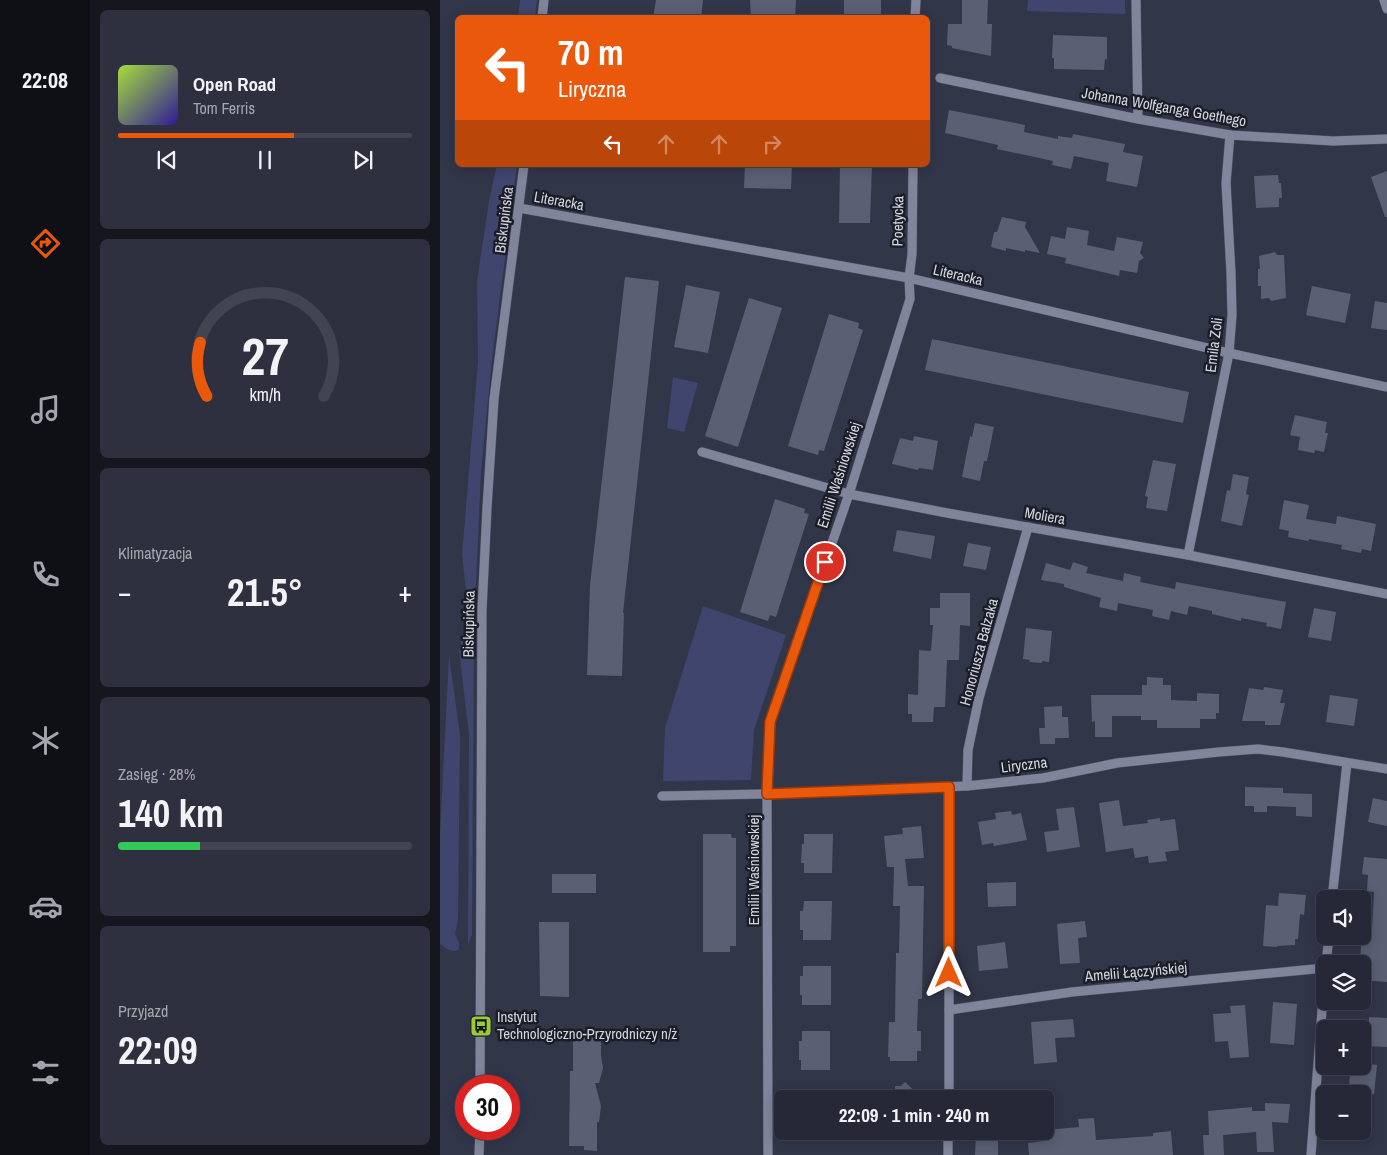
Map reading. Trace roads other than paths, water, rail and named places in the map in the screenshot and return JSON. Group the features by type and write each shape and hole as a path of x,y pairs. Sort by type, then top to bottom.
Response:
{"street":[{"path":"542,15 544,0"},
{"path":"915,15 916,0"},
{"path":"1136,0 1138,119"},
{"path":"1384,0 1387,9"},
{"name":"Johanna Wolfganga Goethego","path":"940,78 1138,119 1230,135 1333,141 1387,139"},
{"name":"Emila Zoli","path":"1188,555 1229,353 1232,315 1226,183 1230,135"},
{"name":"Biskupińska","path":"480,1075 483,600 494,399 524,167"},
{"name":"Poetycka","path":"909,278 912,254 913,167"},
{"name":"Literacka","path":"519,208 909,278 1229,353 1387,387"},
{"name":"Emilii Waśniowskiej","path":"768,1155 767,794 770,722 848,494 910,298 909,278"},
{"name":"Moliera","path":"702,452 848,494 1188,555 1387,594"},
{"name":"Honoriusza Balzaka","path":"967,786 968,750 979,698 1028,527"},
{"name":"Liryczna","path":"662,796 967,786 1043,778 1117,764 1258,749 1387,769"},
{"path":"1333,890 1347,762"},
{"path":"948,1090 949,787"},
{"name":"Amelii Łączyńskiej","path":"949,1010 1072,992 1316,971"},
{"path":"1311,1155 1322,1010"},
{"path":"479,1155 480,1140"},
{"path":"948,1140 948,1155"}],"place":[{"name":"Instytut Technologiczno-Przyrodniczy n/ż","path":"481,1026"}]}
